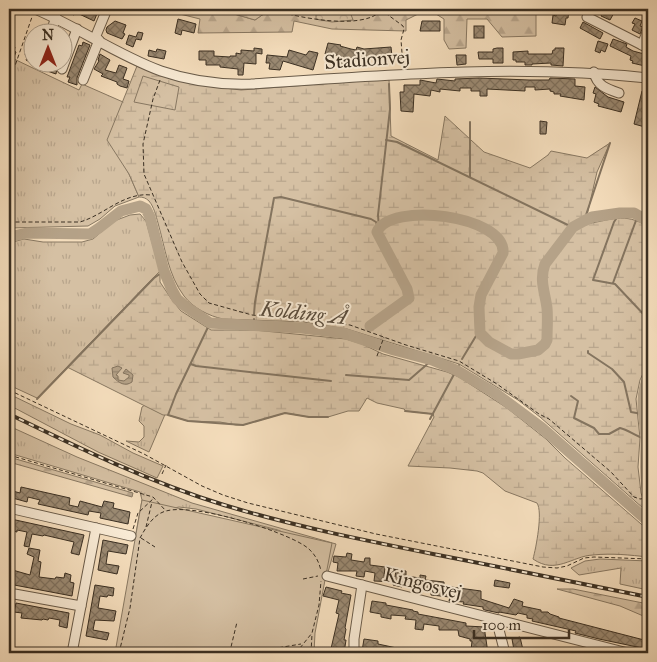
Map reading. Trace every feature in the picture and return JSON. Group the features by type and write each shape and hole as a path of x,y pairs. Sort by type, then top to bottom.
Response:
{"street":[{"name":"Stadionvej","path":"35,9 78,29 145,65 163,72 184,78 230,84 445,72 594,72 648,78"},
{"path":"83,80 107,9"},
{"path":"587,17 645,47 648,30"},
{"path":"54,22 56,18"},
{"path":"72,44 78,29"},
{"path":"594,72 595,78 600,85 619,93"},
{"path":"9,508 136,537"},
{"path":"72,653 96,528"},
{"name":"Kingosvej","path":"324,576 628,653"},
{"path":"354,653 354,639 362,585"},
{"path":"9,593 81,606"},
{"path":"499,620 499,630 505,653"}],"path":[{"path":"9,83 35,9"},
{"path":"270,9 303,17 346,22 371,18 376,16 381,10 403,26 401,40 404,74"},
{"path":"163,72 153,99 143,144 144,174 182,262 200,294 209,303 252,315 350,325 462,362 497,384 538,414 549,419 572,437 611,472 634,497 640,499 648,498"},
{"path":"9,222 80,222 90,219 120,201 142,194 152,195"},
{"path":"377,356 385,336"},
{"path":"9,390 166,465 202,486 248,502 424,544 543,567 557,568 567,566 584,558 594,557 648,559"},
{"path":"9,456 154,498 167,511"},
{"path":"162,474 166,465"},
{"path":"146,528 154,493"},
{"path":"120,653 130,608 138,513 154,498"},
{"path":"136,537 155,518 167,511 177,509 196,511 273,530 306,546 315,556 324,576 312,633 311,653"},
{"path":"136,537 155,547"},
{"path":"303,579 324,576"},
{"path":"232,653 231,647 237,622"},
{"path":"296,653 302,643 312,633"},
{"path":"247,653 302,643"}],"green space":[{"path":"160,9 217,9 255,20 268,11 316,9 317,14 352,20 349,9 428,9 406,20 406,31 332,29 294,21 292,32 198,33 200,19"},
{"path":"217,9 290,9 286,11 268,11 255,20"},
{"path":"316,9 349,9 353,20 332,22 316,19"},
{"path":"428,9 538,9 536,10 536,36 502,37 487,19 467,19 466,48 449,49 444,40 444,19"},
{"path":"14,59 22,63 22,72 41,72 79,90 82,84 123,102 125,99 123,163 139,197 115,206 100,219 88,226 9,228 9,73"},
{"path":"137,66 171,79 241,90 389,79 391,136 438,160 445,116 484,152 530,168 551,151 587,158 610,143 597,172 585,224 624,218 640,222 648,227 648,363 640,380 636,399 640,438 638,467 641,493 646,508 644,509 540,417 518,400 459,364 347,329 303,322 223,319 207,314 192,304 184,296 174,279 152,206 147,199 139,197 129,174 107,140"},
{"path":"143,76 179,87 175,110 134,102"},
{"path":"140,214 146,221 160,271 37,398 9,385 9,243 24,239 43,242 82,242 93,239 114,221 130,215"},
{"path":"160,271 160,282 181,311 211,330 254,330 346,339 383,354 459,377 507,408 546,439 565,458 648,530 648,557 614,554 593,555 557,565 541,563 533,559 539,522 537,503 505,491 483,473 477,471 408,466 434,417 433,414 406,411 377,403 367,398 359,411 348,411 328,417 309,417 285,413 243,425 188,421 163,415 67,367"},
{"path":"175,391 149,452 126,441 139,442 144,437 144,426 139,421 142,407 157,397"},
{"path":"9,394 163,466 157,478 98,452 9,405"},
{"path":"9,426 77,457 192,503 336,544 328,572 304,543 278,530 196,509 179,507 161,511 136,533 142,500 140,492 9,453"},
{"path":"9,457 133,493 132,497 9,462"},
{"path":"142,500 332,543 315,633 314,653 115,653"},
{"path":"600,559 648,561 648,590 620,584 621,568 579,575 571,568 585,561"},
{"path":"557,589 573,589 648,604 648,618 620,606"}],"shaded area":[{"path":"118,366 122,368 116,375 118,380 124,381 129,377 129,375 123,373 126,369 133,375 132,382 122,384 113,377 112,368"}],"building":[{"path":"67,9 99,9 94,21 75,12 74,15 69,13 70,10"},
{"path":"557,9 569,9 565,25 552,23 553,15 556,16"},
{"path":"604,9 615,11 610,20 601,16"},
{"path":"635,18 642,21 640,26 643,27 640,34 632,30 635,24 632,23"},
{"path":"178,19 196,24 194,33 182,30 181,35 175,33"},
{"path":"115,21 126,25 123,33 125,34 122,39 107,33 107,27"},
{"path":"422,21 440,21 440,31 420,31"},
{"path":"583,22 603,33 600,39 580,28"},
{"path":"474,26 484,26 484,38 474,38"},
{"path":"138,32 143,33 141,40 136,39 133,47 126,44 129,35 136,37"},
{"path":"613,39 627,44 626,47 633,51 648,55 648,64 646,63 645,66 632,63 633,61 630,60 631,56 610,46"},
{"path":"598,41 608,44 605,52 601,50 600,53 595,51"},
{"path":"83,42 90,45 77,78 77,85 68,82 70,77 67,77 69,72 72,72 72,64 79,45 82,46"},
{"path":"328,43 356,50 357,47 364,49 391,47 392,56 387,56 387,60 379,60 379,57 354,59 347,57 344,65 339,63 341,56 325,54"},
{"path":"9,45 15,47 14,51 16,52 9,63"},
{"path":"254,48 262,49 262,54 256,53 256,64 244,63 243,75 238,75 238,69 220,67 220,65 206,65 206,60 199,60 199,51 214,51 214,56 230,57 236,56 236,53 241,54 241,50 254,51"},
{"path":"503,48 503,63 493,63 493,59 479,59 478,52 493,52 493,49"},
{"path":"555,48 564,48 563,66 551,65 551,63 525,65 525,62 513,60 513,52 528,51 528,54 552,54"},
{"path":"157,49 166,51 164,59 148,56 149,50 156,52"},
{"path":"289,50 306,55 309,51 318,53 313,70 283,61 280,70 269,69 270,63 266,63 267,55 287,57"},
{"path":"100,54 110,60 105,70 116,73 119,65 127,68 123,79 129,81 127,88 101,76 103,74 94,69 99,61"},
{"path":"456,55 466,55 466,64 457,65"},
{"path":"437,79 455,81 455,79 575,79 575,86 585,87 584,100 560,96 561,94 554,94 550,89 535,90 535,87 525,87 525,91 487,89 487,96 480,96 480,91 471,91 471,88 460,88 460,91 440,89 440,92 431,90 430,96 414,94 413,112 401,111 400,92 404,92 404,85 420,85 420,80 436,83"},
{"path":"595,87 608,97 624,102 621,112 598,106 599,104 594,102 596,94 593,93"},
{"path":"642,91 648,92 648,115 645,127 634,124"},
{"path":"540,121 547,122 546,134 540,134"},
{"path":"21,487 70,498 69,505 78,507 80,501 102,507 104,501 114,503 113,508 130,512 128,524 100,518 101,513 89,511 88,515 38,504 40,500 28,497 27,502 9,497 9,490 20,493"},
{"path":"11,519 84,535 79,555 71,553 74,542 44,535 32,534 29,547 24,546 27,532 9,530"},
{"path":"103,540 128,545 126,554 108,551 106,564 119,566 117,574 98,570"},
{"path":"29,548 40,550 38,561 41,562 39,577 55,579 56,577 64,578 65,573 71,575 70,582 74,583 72,596 9,584 9,569 30,575 34,557 27,554"},
{"path":"347,553 352,554 351,560 364,562 365,558 370,558 370,565 385,567 384,576 395,577 396,570 406,571 406,576 420,578 420,575 426,576 425,580 444,582 444,586 481,591 481,599 509,608 514,599 523,602 522,606 541,610 541,612 548,612 559,618 648,641 647,649 599,639 575,633 576,631 532,621 533,619 527,618 527,615 499,613 485,610 483,607 463,604 464,602 449,601 450,597 431,595 431,591 412,590 413,583 402,582 402,587 393,585 394,582 374,581 375,573 365,571 364,577 356,576 357,571 337,571 338,563 333,562 334,556 346,557"},
{"path":"495,580 510,583 509,588 494,586"},
{"path":"95,585 114,588 113,596 100,596 98,608 116,611 114,621 95,620 93,630 109,633 107,640 86,636"},
{"path":"326,587 351,595 345,628 344,653 330,653 339,614 336,613 339,600 323,596"},
{"path":"372,601 413,610 418,612 418,614 466,623 466,626 485,627 488,653 471,651 472,641 459,636 458,630 439,630 439,626 424,624 423,630 415,629 416,620 405,619 406,616 391,615 391,619 381,617 381,614 370,612"},
{"path":"16,603 69,613 67,628 59,626 60,620 21,618 22,613 14,612"},
{"path":"520,637 523,650 514,650 512,639"},
{"path":"364,639 378,641 378,644 406,650 406,653 362,651"}],"waterway":[{"path":"379,228 378,215 390,109 389,84"},
{"path":"470,122 470,177"},
{"path":"386,140 397,142 572,227"},
{"path":"584,221 610,143"},
{"path":"254,314 274,198 281,197 371,219 376,222 378,229"},
{"name":"Kolding Å","path":"9,237 27,233 90,234 121,211 140,206 146,209 150,217 164,271 177,299 210,323 302,328 343,333 432,360 456,370 495,393 542,428 648,521"},
{"path":"620,213 614,222 593,280 615,284 648,319"},
{"path":"370,326 409,298 407,289 377,232 386,222 402,217 423,215 446,217 468,221 486,229 499,240 503,253 481,295 479,307 480,333 489,342 511,354 518,354 538,350 547,340 547,312 542,281 543,270 545,264 573,227 592,217 620,213 634,213 648,221"},
{"path":"613,283 638,215"},
{"path":"37,399 154,278 164,271"},
{"name":"Kolding Å","path":"254,319 254,325"},
{"path":"210,323 168,415 188,421 243,425 285,413 309,417 328,417"},
{"path":"462,359 479,331"},
{"path":"588,351 588,353 612,369 624,382 631,412 642,414"},
{"path":"346,375 409,380 432,360"},
{"path":"191,364 331,381"},
{"path":"430,419 459,365"},
{"path":"648,378 643,395 648,493"},
{"path":"571,396 578,401 574,418 594,428 599,434 609,434 620,428 646,439"},
{"path":"405,411 433,414"}],"railway":[{"path":"9,414 141,475 196,496 250,513 354,538 648,597"}]}
